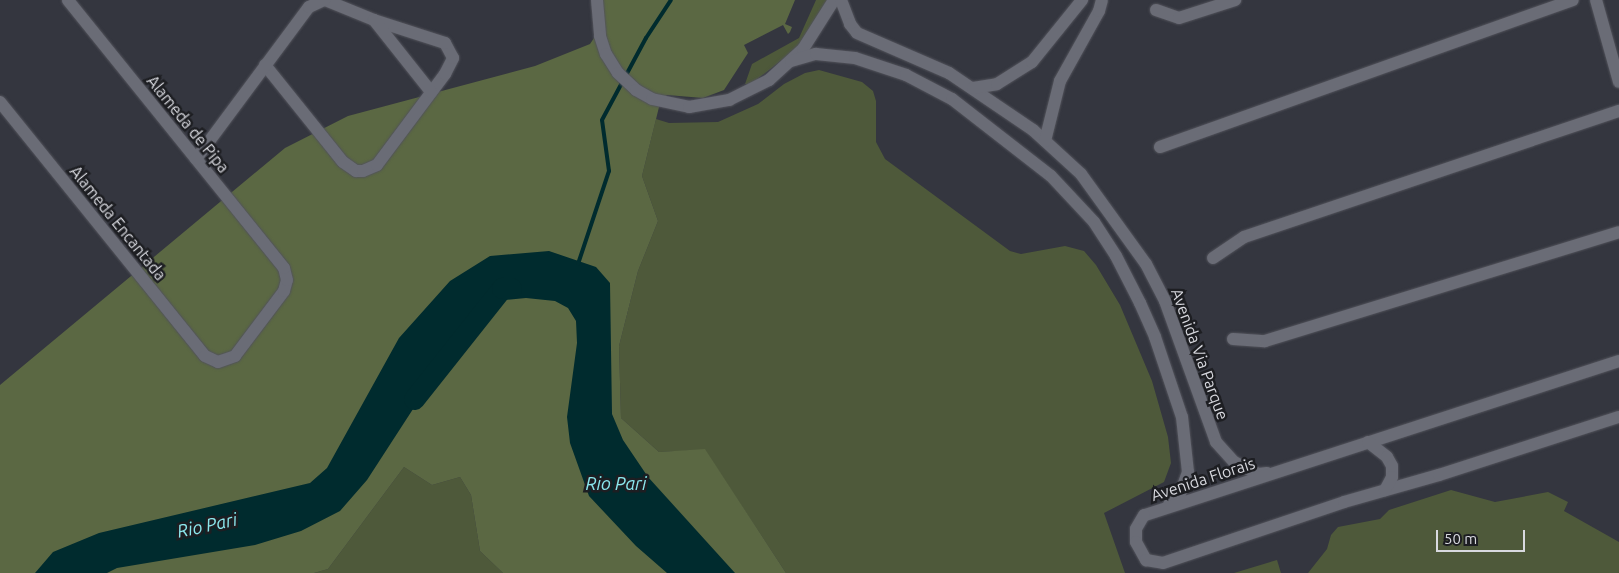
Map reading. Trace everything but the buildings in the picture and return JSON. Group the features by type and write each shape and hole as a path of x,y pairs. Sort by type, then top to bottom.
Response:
{"street":[{"name":"Alameda de Pipa","path":"68,0 284,268"},
{"path":"196,159 265,66 309,7 325,0 374,20 445,43 452,52 452,64 377,165 363,171 356,170 343,162 265,66"},
{"path":"597,0 600,36 606,54 618,73 627,83 652,99 669,104 710,104 749,92 791,62 803,49 834,0"},
{"name":"Avenida Via Parque","path":"842,0 847,18 857,32 949,73 973,88 1045,142 1101,198 1146,264 1174,322 1216,442 1234,462 1259,474 1274,473"},
{"path":"973,88 997,84 1032,62 1082,0"},
{"path":"1045,142 1060,81 1099,11 1102,0"},
{"path":"1156,10 1179,18 1235,0"},
{"path":"1160,147 1573,0"},
{"path":"1596,0 1619,82"},
{"path":"374,20 431,92"},
{"path":"791,62 816,54 855,58 906,75 952,99 1051,176 1094,222 1116,256 1144,311 1182,417 1188,472 1178,498 1160,510"},
{"name":"Alameda Encantada","path":"0,102 205,356 214,361 225,361 236,356 284,291 287,280 284,268"},
{"path":"1213,258 1244,237 1619,111"},
{"path":"1234,339 1265,341 1619,232"},
{"name":"Avenida Florais","path":"1619,361 1160,510 1144,516 1136,529 1136,542 1146,560 1163,563 1385,490 1619,417"},
{"path":"1368,442 1387,457 1392,466 1392,477 1385,490"}],"shaded area":[{"path":"603,0 795,0 785,24 792,27 790,32 788,34 783,25 744,45 748,53 724,90 703,98 667,95 660,103 642,176 658,221 638,271 619,346 621,418 659,452 705,449 786,573 503,573 480,551 471,495 460,477 432,485 404,467 328,569 314,573 0,573 0,385 285,148 348,116 535,66 590,44 600,29"},
{"path":"816,0 828,0 797,48 751,84 745,84 752,64 799,38"},
{"path":"819,70 862,82 873,91 876,101 876,142 885,159 1010,251 1021,254 1065,246 1084,251 1096,265 1120,305 1152,381 1168,437 1171,463 1164,482 1104,513 1125,573 786,573 705,450 659,452 621,418 619,346 638,271 658,221 642,176 656,119 669,123 718,122 758,104 784,84 805,73"},
{"path":"404,467 432,485 460,477 471,495 480,551 503,573 314,573 328,569"},
{"path":"1451,490 1495,502 1548,492 1568,502 1564,511 1619,542 1619,573 1308,573 1327,549 1331,535 1338,527 1380,519 1389,510"},
{"path":"1277,560 1281,573 1234,573"}],"water":[{"name":"Rio Pari","path":"549,251 596,267 610,283 612,414 623,440 648,477 735,573 667,573 636,546 589,496 570,443 567,417 577,343 576,321 568,308 555,301 526,298 495,301 474,315 367,480 340,511 301,531 255,545 117,568 107,573 35,573 53,552 99,533 310,483 327,468 399,338 450,281 490,256"}],"waterway":[{"path":"578,264 609,171 602,120 646,38 671,0"},
{"name":"Rio Pari","path":"414,399 502,288 511,288"}]}
